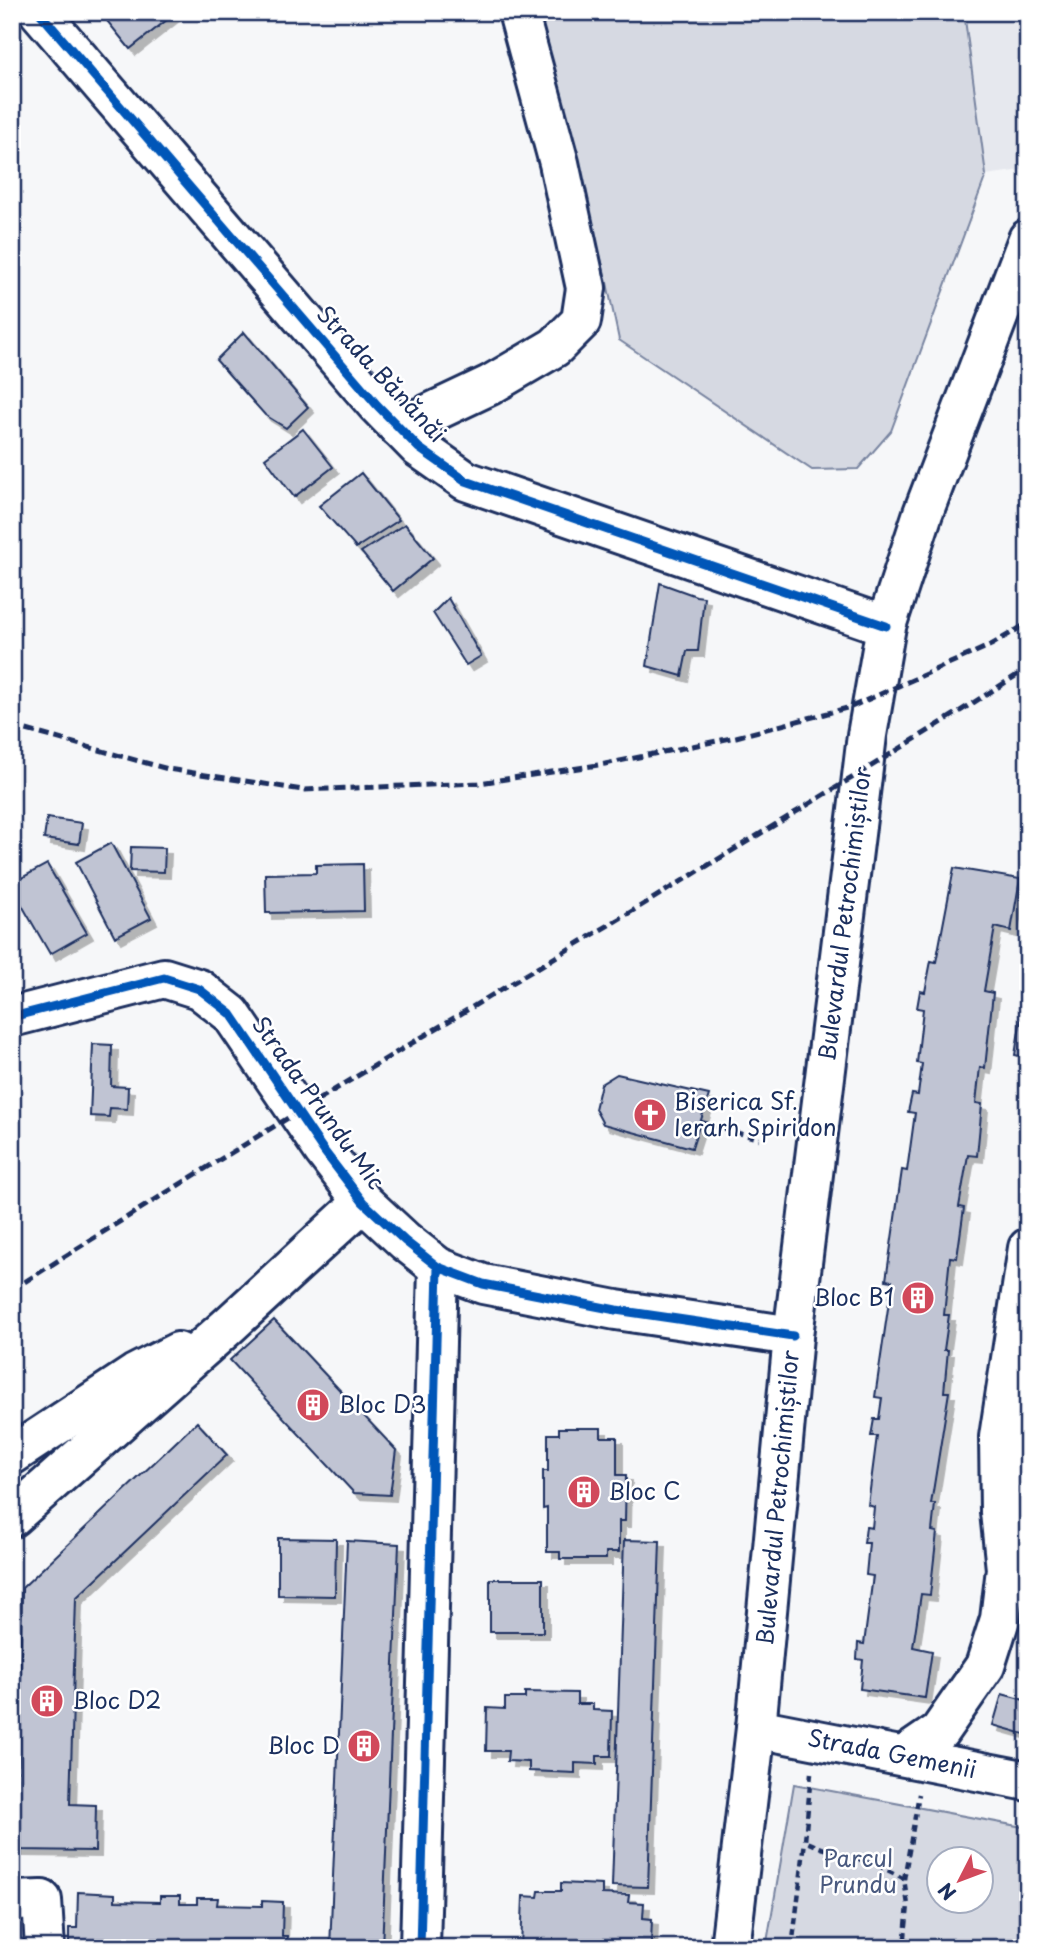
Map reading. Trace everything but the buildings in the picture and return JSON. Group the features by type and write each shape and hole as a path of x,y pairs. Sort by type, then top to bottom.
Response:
{"street":[{"name":"Strada Bănănăi","path":"39,12 377,405 419,448 466,481 886,626"},
{"path":"399,428 490,385 555,347 581,321 586,288 559,163 518,12"},
{"name":"Bulevardul Petrochimiștilor","path":"730,1948 756,1728 793,1336 864,760 886,626 923,513 1028,239"},
{"name":"Strada Prundu Mic","path":"12,1017 164,978 199,989 231,1014 324,1151 363,1202 438,1267 483,1284 616,1310 793,1336"},
{"path":"12,1517 227,1327 363,1202"},
{"path":"915,1758 939,1732 985,1666 1000,1619 1006,1569 1000,1512 999,1437 1028,1248"},
{"path":"420,1948 438,1267"},
{"path":"12,1455 135,1374 227,1327"},
{"name":"Strada Gemenii","path":"756,1728 1028,1781"},
{"path":"12,1901 41,1900 45,1948"}],"path":[{"path":"701,1122 759,1139"},
{"path":"792,1948 814,1739"},
{"path":"907,1948 905,1937 908,1905 904,1879 915,1758"},
{"path":"805,1841 887,1869 904,1879"}],"shaded area":[{"path":"964,12 1028,12 1028,169 986,175"}],"green space":[{"path":"536,12 964,12 986,175 891,431 858,469 812,470 619,340 606,278"},
{"name":"Parcul Prundu","path":"794,1784 1028,1828 1028,1948 766,1948"}],"railway":[{"path":"12,726 168,769 303,790 479,783 605,764 736,737 851,707 991,645 1028,623"},
{"path":"12,1290 271,1128 787,817 1028,668"}],"cycle path":[{"path":"39,12 377,405 419,448 466,481 886,626"},
{"path":"12,1017 164,978 199,989 231,1014 324,1151 363,1202 438,1267 483,1284 616,1310 793,1336"},
{"path":"420,1948 438,1267"}],"place":[{"name":"Biserica Sf. Ierarh Spiridon","path":"650,1115"},
{"name":"Bloc B1","path":"918,1298"},
{"name":"Bloc D3","path":"313,1405"},
{"name":"Bloc C","path":"584,1492"},
{"name":"Bloc D2","path":"47,1701"},
{"name":"Bloc D","path":"364,1746"}]}
